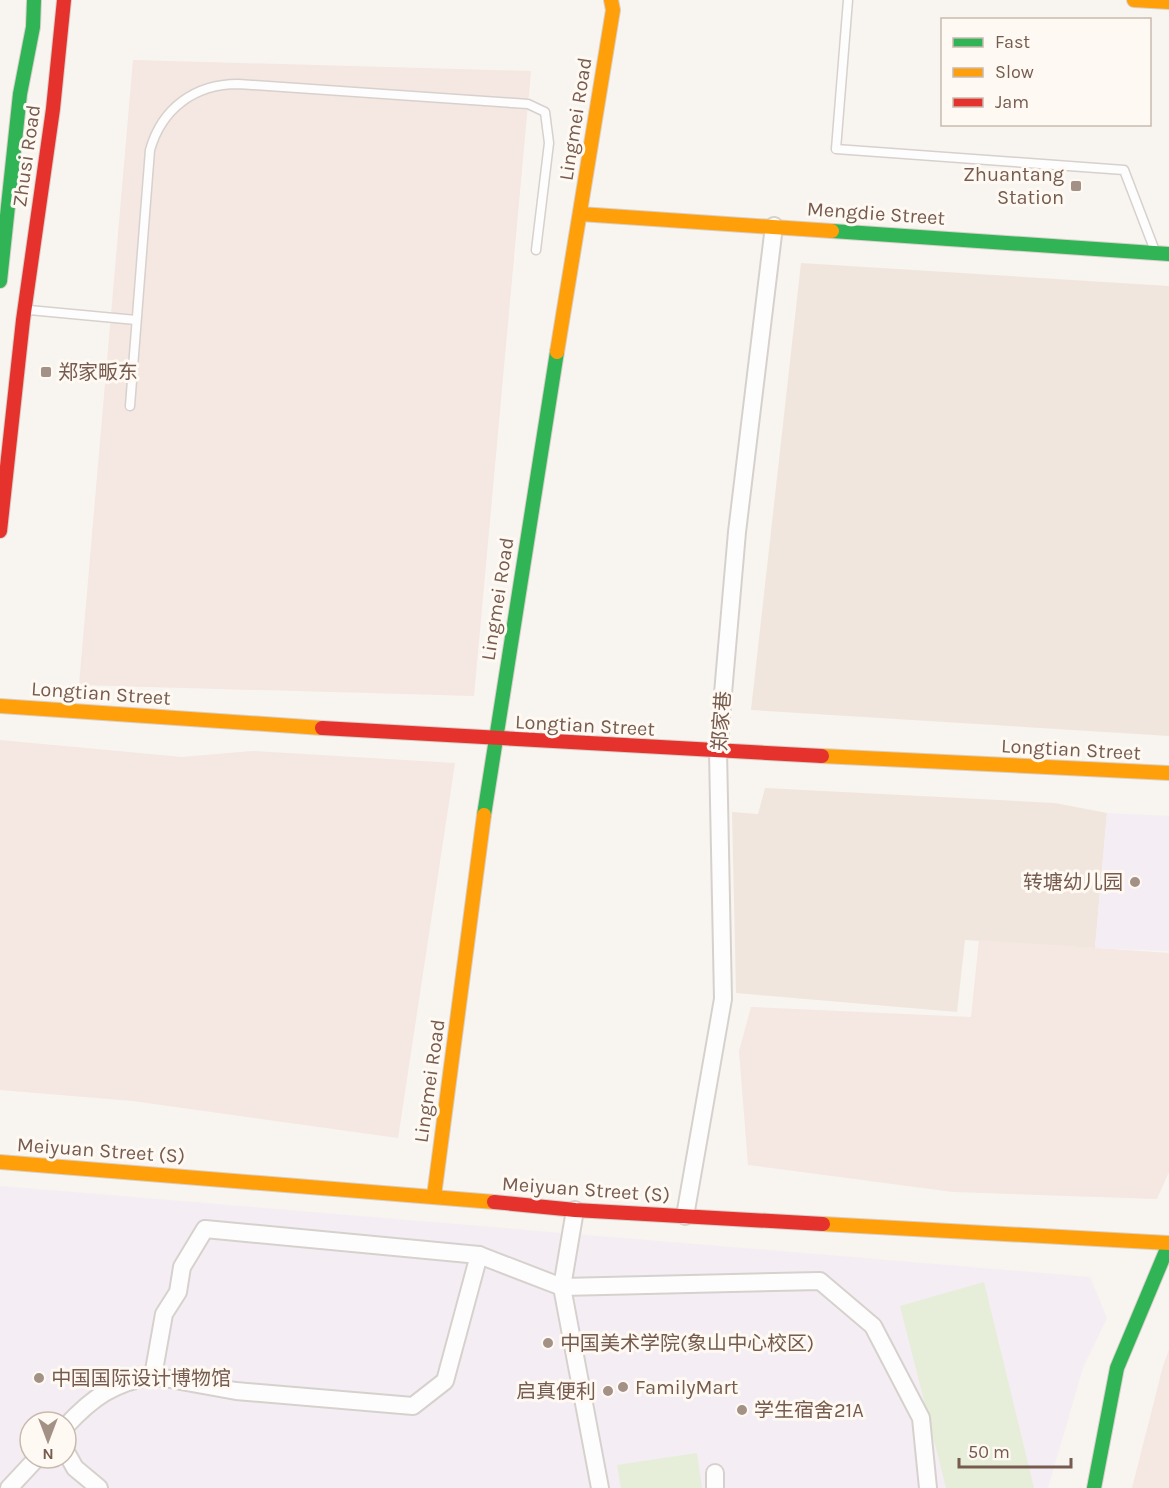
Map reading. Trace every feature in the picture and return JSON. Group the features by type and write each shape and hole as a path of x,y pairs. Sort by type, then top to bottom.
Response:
{"main road":[{"name":"Zhusi Road","path":"0,281 20,94 33,27 34,0"},
{"name":"Zhusi Road","path":"0,531 12,453 25,310 61,47 64,0"},
{"path":"1134,0 1169,2"},
{"name":"Lingmei Road","path":"434,1196 494,739 615,4"},
{"name":"Mengdie Street","path":"580,214 1162,253"},
{"name":"Longtian Street","path":"0,706 494,739 1169,773"},
{"name":"Meiyuan Street (S)","path":"0,1162 434,1196 575,1210 1169,1244"},
{"path":"1094,1488 1117,1368 1169,1244"}],"street":[{"name":"郑家巷","path":"685,1216 723,999 718,751 737,532 774,226"},
{"path":"575,1210 562,1287 600,1488"},
{"path":"153,1376 164,1314 178,1292 182,1267 205,1230 479,1255 562,1287 820,1281 873,1326 921,1418 928,1488"},
{"path":"78,1413 88,1402 109,1389 135,1378 153,1376 236,1391 413,1406 445,1381 479,1255"},
{"path":"9,1488 26,1470"},
{"path":"77,1470 99,1488"}],"lane":[{"path":"848,0 836,149 1124,170 1162,253"},
{"path":"130,406 150,150 156,128 184,100 220,84 528,104 545,112 549,143 536,250"},
{"path":"25,310 136,320"}],"shaded area":[{"path":"133,60 531,71 474,696 79,685"},
{"path":"801,263 1169,286 1169,736 751,710"},
{"path":"0,740 182,757 252,751 455,763 398,1138 133,1101 0,1090"},
{"path":"765,788 1055,803 1107,813 1095,948 965,940 957,1012 736,993 732,812 758,814"},
{"name":"转塘幼儿园","path":"1107,813 1169,816 1169,951 1095,948"},
{"path":"979,940 1169,953 1169,1172 1157,1199 953,1192 748,1165 739,1051 751,1007 971,1017"},
{"name":"中国美术学院(象山中心校区)","path":"0,1186 1090,1277 1107,1318 1083,1368 1048,1488 0,1488"},
{"path":"1169,1350 1169,1488 1132,1488 1163,1366"}],"green space":[{"path":"984,1282 1034,1488 946,1488 900,1306"},
{"path":"697,1453 702,1488 621,1488 617,1465"}],"traffic: fast":[{"path":"0,281 20,94 33,27 34,0"},
{"path":"832,231 1169,254"},
{"path":"484,815 557,352"},
{"path":"1094,1488 1117,1368 1169,1244"}],"traffic: slow":[{"path":"557,352 613,10 611,0"},
{"path":"1134,0 1169,2"},
{"path":"580,214 832,231"},
{"path":"0,706 322,728"},
{"path":"822,756 1169,773"},
{"path":"434,1196 484,815"},
{"path":"0,1162 494,1202"},
{"path":"823,1224 1169,1243"}],"traffic: jam":[{"path":"0,531 23,320 53,109 64,0"},
{"path":"322,728 822,756"},
{"path":"494,1202 575,1210 823,1224"}],"place":[{"name":"Zhuantang Station","path":"1076,186"},
{"name":"郑家畈东","path":"46,372"},
{"name":"转塘幼儿园","path":"1135,882"},
{"name":"中国美术学院(象山中心校区)","path":"548,1343"},
{"name":"中国国际设计博物馆","path":"39,1378"},
{"name":"FamilyMart","path":"623,1387"},
{"name":"启真便利","path":"608,1391"},
{"name":"学生宿舍21A","path":"742,1410"}]}
